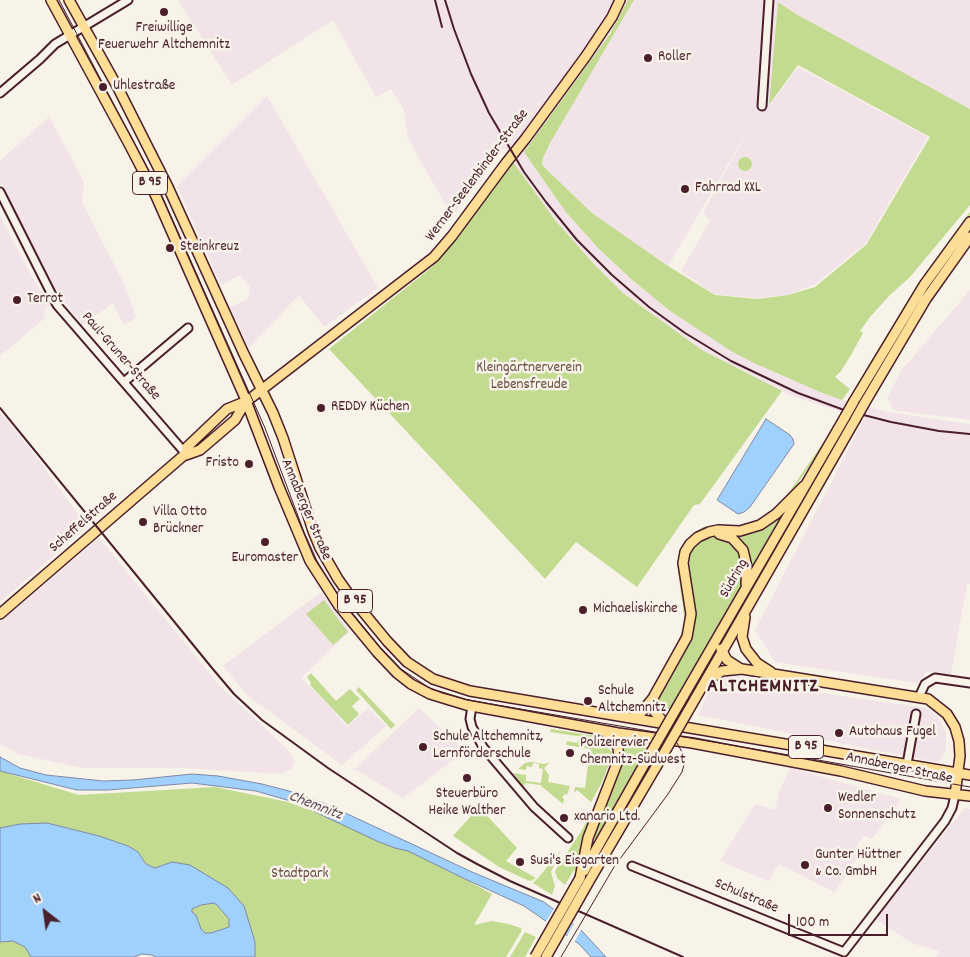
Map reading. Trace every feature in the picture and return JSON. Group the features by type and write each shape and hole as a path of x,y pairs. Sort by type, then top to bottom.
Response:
{"main road":[{"name":"Annaberger Straße","path":"51,0 147,178 247,401 301,542 328,591 382,659 411,684 440,698 472,706 604,731 747,753 841,771 925,791 970,796"},
{"name":"Annaberger Straße","path":"69,0 118,88 168,187 258,392 283,438 320,548 350,596 407,662 425,675 455,687 970,775"},
{"name":"Werner-Seelenbinder-Straße","path":"258,392 434,257 452,236 586,56 612,17 620,0"},
{"name":"Südring","path":"546,957 644,764 745,588 920,292 948,250 970,222"},
{"name":"Südring","path":"535,957 656,767 926,299 970,237"},
{"name":"Scheffelstraße","path":"186,454 187,447 227,409 247,401 258,392"},
{"name":"Scheffelstraße","path":"0,614 186,454 200,450 235,420 247,401"},
{"path":"632,718 644,710 653,698 687,637 690,623 690,604 682,569 685,552 693,540 709,532 718,530 740,531 760,525 776,514 804,486"},
{"path":"709,532 732,538 743,550 747,566 745,588"},
{"path":"746,611 742,631 744,643 753,659 773,674"},
{"path":"727,620 721,644 722,652 730,663 742,669"},
{"path":"705,682 722,671 742,669 928,699 947,714 954,727 960,753 955,795"},
{"path":"653,698 655,712 665,724"},
{"path":"584,880 588,838 619,758 616,743 604,731"}],"street":[{"path":"0,93 55,44 128,0"},
{"path":"762,106 769,0"},
{"name":"Paul-Gruner-Straße","path":"0,192 57,305 186,454"},
{"path":"124,382 188,328"},
{"path":"919,697 925,684 935,678 970,683"},
{"path":"472,706 470,720 482,747 534,808 568,838"},
{"path":"907,764 916,714"},
{"path":"844,955 945,821 952,808 955,795"},
{"name":"Schulstraße","path":"632,866 844,955"}],"shaded area":[{"path":"178,0 628,0 610,34 524,152 565,211 598,248 631,279 670,311 754,363 842,400 887,412 970,424 970,584 967,583 951,675 927,671 917,683 775,662 755,630 864,419 792,396 747,374 702,350 623,293 592,262 555,220 504,148 456,212 449,211 408,138 404,110 391,89 376,97 333,20 232,85"},
{"path":"634,0 970,0 970,109 796,14 778,2 770,105 798,67 928,137 865,244 814,285 786,295 757,298 714,294 681,271 710,221 703,213 754,120 668,266 592,213 542,164 550,143"},
{"path":"267,96 378,288 324,327 299,295 249,348 230,307 248,299 250,287 240,275 221,285 177,186"},
{"path":"49,117 84,182 82,202 124,284 136,318 124,325 113,303 82,325 58,293 0,182 0,161"},
{"name":"Terrot","path":"0,216 29,272 49,305 44,310 46,317 0,356"},
{"path":"970,290 970,420 894,410 887,398 901,371"},
{"path":"0,412 33,452 87,527 0,602"},
{"path":"99,538 219,685 287,749 295,761 291,770 280,774 185,768 83,768 18,754 0,743 0,622"},
{"path":"321,592 350,631 301,678 322,698 347,727 368,708 386,726 342,765 248,696 223,666"},
{"path":"731,675 828,694 926,708 935,714 941,722 946,733 946,749 940,760 936,762 698,715 708,693 718,681"},
{"path":"419,708 465,751 403,798 355,769"},
{"path":"790,768 901,799 895,810 872,839 864,836 855,848 858,857 834,892 779,864 768,881 720,861 755,804 775,810 779,792"},
{"path":"965,808 970,809 970,957 936,957 939,951 912,943 875,919"}],"green space":[{"path":"628,0 634,0 550,143 542,164 592,213 668,266 715,295 758,299 788,295 815,287 866,245 930,137 798,65 769,105 778,2 796,14 970,109 970,205 910,277 890,295 860,331 863,333 841,371 835,377 850,389 842,400 754,363 731,351 670,311 631,279 598,248 565,211 524,152 610,34"},
{"path":"745,157 750,159 752,164 750,169 745,171 740,169 738,164 740,159"},
{"name":"Kleingärtnerverein Lebensfreude","path":"513,162 555,220 592,262 623,293 702,350 782,391 700,504 694,505 637,587 576,542 545,579 329,349 432,267"},
{"path":"970,212 970,216 926,276 923,276"},
{"path":"919,282 920,284 863,378 866,369"},
{"path":"829,438 800,480 779,507 767,518 755,524 739,528 705,528 694,533 686,542 680,554 679,564 687,626 679,648 643,706 642,702 645,700 676,646 684,626 677,564 680,550 685,541 692,534 703,527 712,525 734,527 747,525 770,514 787,495 825,440"},
{"path":"804,486 683,697 678,695 670,709 657,708 653,704 690,623 683,563 698,537 751,529"},
{"path":"324,600 348,632 333,645 306,614"},
{"path":"714,651 717,653 690,698 688,696"},
{"path":"311,673 336,701 350,689 360,699 352,706 359,714 348,725 310,685 311,683 307,677"},
{"path":"359,687 395,725 391,729 356,690"},
{"path":"551,729 602,737 610,741 550,732"},
{"path":"578,740 606,744 612,753 601,784 591,802 577,790 574,793 575,787 585,788 590,749 566,745 567,741 577,743"},
{"path":"629,744 648,747 595,841 594,837 622,761 620,745"},
{"path":"531,762 544,764 550,762 544,768 549,775 548,782 570,786 567,795 565,794 562,797 564,799 563,804 540,785 525,783 523,788 513,773 526,775 526,781 541,783 543,769 539,768 539,764 533,763 532,767 527,766 526,770 518,769 525,763"},
{"path":"648,765 652,766 586,881 583,880"},
{"name":"Stadtpark","path":"0,771 79,795 215,787 288,802 411,849 492,894 474,925 492,921 521,928 521,932 506,957 255,957 255,942 244,906 172,862 155,868 146,864 138,852 128,846 99,836 47,823 20,824 0,828"},
{"path":"601,794 580,865 577,871 574,870 565,885 557,878 555,871 582,830"},
{"path":"479,807 517,848 506,861 536,878 531,881 527,880 499,867 453,836"},
{"path":"561,850 551,872 555,886 552,895 533,883"},
{"path":"214,903 229,919 229,927 205,933 201,929 192,909"},
{"path":"525,932 536,937 525,957 510,957"},
{"path":"13,940 25,947 31,957 0,957 0,942"}],"water":[{"path":"766,419 790,435 794,444 750,507 738,514 717,500"},
{"name":"Chemnitz","path":"0,757 20,768 46,775 103,781 192,774 218,776 289,791 326,804 472,872 544,902 581,930 606,957 591,957 579,944 524,906 408,851 379,842 294,802 256,791 192,783 108,790 77,790 0,771"},
{"path":"47,823 99,836 128,846 138,852 146,864 155,868 172,862 190,865 228,888 244,906 255,942 255,957 156,957 142,954 134,957 31,957 25,947 13,941 0,942 0,828 20,824","holes":["214,903 229,919 229,927 205,933 201,929 192,909"]}],"pier":[{"path":"555,907 574,921 565,936 545,923"},
{"path":"575,922 582,928 574,943 566,938"}],"tram line":[{"path":"59,0 162,196 265,428 304,532 317,561 340,598 380,647 401,669 428,687 468,700 970,787"},
{"path":"561,957 614,867 682,772 684,765 683,754 677,743 667,733"}],"railway":[{"path":"435,0 442,27"},
{"path":"445,0 471,74 489,113 524,172 577,240 612,275 649,307 685,333 731,361 798,393 844,410 891,422 939,431 970,434"},
{"path":"0,408 212,668 234,694 262,720 328,768 457,853 510,881 683,957"}],"place":[{"name":"Freiwillige Feuerwehr Altchemnitz","path":"164,12"},
{"name":"Roller","path":"648,58"},
{"name":"Uhlestraße","path":"103,87"},
{"name":"Fahrrad XXL","path":"685,189"},
{"name":"Steinkreuz","path":"170,248"},
{"name":"Terrot","path":"17,300"},
{"name":"REDDY Küchen","path":"321,408"},
{"name":"Fristo","path":"249,464"},
{"name":"Villa Otto Brückner","path":"143,522"},
{"name":"Euromaster","path":"265,542"},
{"name":"Michaeliskirche","path":"583,610"},
{"name":"Schule Altchemnitz","path":"588,701"},
{"name":"Autohaus Fugel","path":"839,733"},
{"name":"Schule Altchemnitz, Lernförderschule","path":"423,747"},
{"name":"Polizeirevier Chemnitz-Südwest","path":"570,753"},
{"name":"Steuerbüro Heike Walther","path":"467,778"},
{"name":"Wedler Sonnenschutz","path":"828,808"},
{"name":"xanario Ltd.","path":"564,818"},
{"name":"Susi's Eisgarten","path":"520,862"},
{"name":"Gunter Hüttner & Co. GmbH","path":"805,865"}],"district":[{"name":"ALTCHEMNITZ","path":"763,688"}]}
